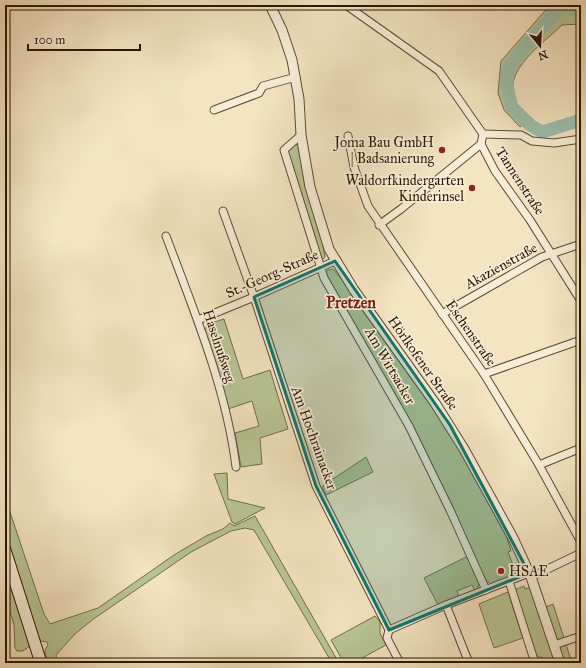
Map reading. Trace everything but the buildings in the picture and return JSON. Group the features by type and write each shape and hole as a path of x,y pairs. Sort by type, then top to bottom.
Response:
{"main road":[{"path":"5,550 41,663"}],"street":[{"name":"Hörlkofener Straße","path":"270,5 282,30 296,77 301,135 310,187 325,240 335,261 450,425 512,538 530,575 560,663"},
{"path":"346,5 439,71 483,134 521,135 532,141 554,143 581,139"},
{"path":"214,110 259,93 264,86 296,77"},
{"name":"Tannenstraße","path":"483,134 481,144 495,171 552,253 581,301"},
{"name":"Am Wirtsacker","path":"301,135 284,150 315,255 321,266 324,278 409,426 450,510 486,590"},
{"name":"Eschenstraße","path":"348,136 354,167 368,206 484,374 539,465 581,542"},
{"path":"380,225 481,144"},
{"name":"Am Hochrainacker","path":"223,212 254,297 316,486 389,630 387,638 400,663"},
{"name":"Haselnußweg","path":"166,236 198,320 222,398 232,437 236,467"},
{"name":"Akazienstraße","path":"442,314 552,253 581,244"},
{"name":"St.-Georg-Straße","path":"198,320 335,261"},
{"path":"484,374 581,340"},
{"path":"539,465 581,448"},
{"path":"389,630 446,605 508,581 530,575 581,554"},
{"path":"508,581 535,663"},
{"path":"446,605 469,663"},
{"path":"554,645 581,636"}],"highlighted area":[{"path":"335,261 450,425 529,573 389,630 316,486 254,297"}],"shaded area":[{"path":"550,5 559,5 542,25 546,27 558,12 565,8 581,15 581,24 562,25 527,58 519,68 514,78 513,89 515,100 521,109 534,120 528,120 520,127 504,110 498,93 501,61"},
{"path":"559,5 581,5 581,15 565,8 558,12 546,27 542,25"},
{"path":"296,144 299,146 324,251 325,257 323,259 321,259 287,151"},
{"path":"333,269 344,282 447,427 504,529 511,551 508,552 513,565 516,563 517,568 516,572 509,578 491,584 485,579 448,498 325,273 328,270"},
{"path":"224,319 243,379 270,370 288,429 260,438 262,464 241,467 235,433 259,426 252,401 228,409 204,331 208,324"},
{"path":"366,457 373,472 326,495 322,487 324,485"},
{"path":"227,473 228,499 265,508 235,524 232,522 214,474"},
{"path":"5,497 44,614 50,624 98,608 174,555 206,536 223,529 230,523 234,526 255,516 339,663 332,663 254,530 245,528 231,531 191,552 92,620 75,634 56,655 57,663 47,663 45,650 48,645 47,642 41,641 36,632 5,537"},
{"path":"468,556 480,582 477,589 475,591 472,585 457,591 459,597 438,605 424,578"},
{"path":"5,563 30,646 23,651 17,651 15,648 14,625 5,595"},
{"path":"524,586 525,589 531,587 557,663 547,663 545,659 535,655 514,590"},
{"path":"508,592 523,638 494,648 479,604"},
{"path":"553,604 572,663 565,663 546,607"},
{"path":"375,616 380,622 380,633 386,645 353,663 344,663 331,640"}],"waterway":[{"path":"581,10 565,6 556,12 508,68 507,87 512,107 530,125 542,132 581,120"}],"place":[{"name":"Joma Bau GmbH | Badsanierung","path":"442,150"},
{"name":"Waldorfkindergarten Kinderinsel","path":"472,188"},
{"name":"HSAE","path":"501,571"}],"district":[{"name":"Pretzen","path":"351,302"}]}
